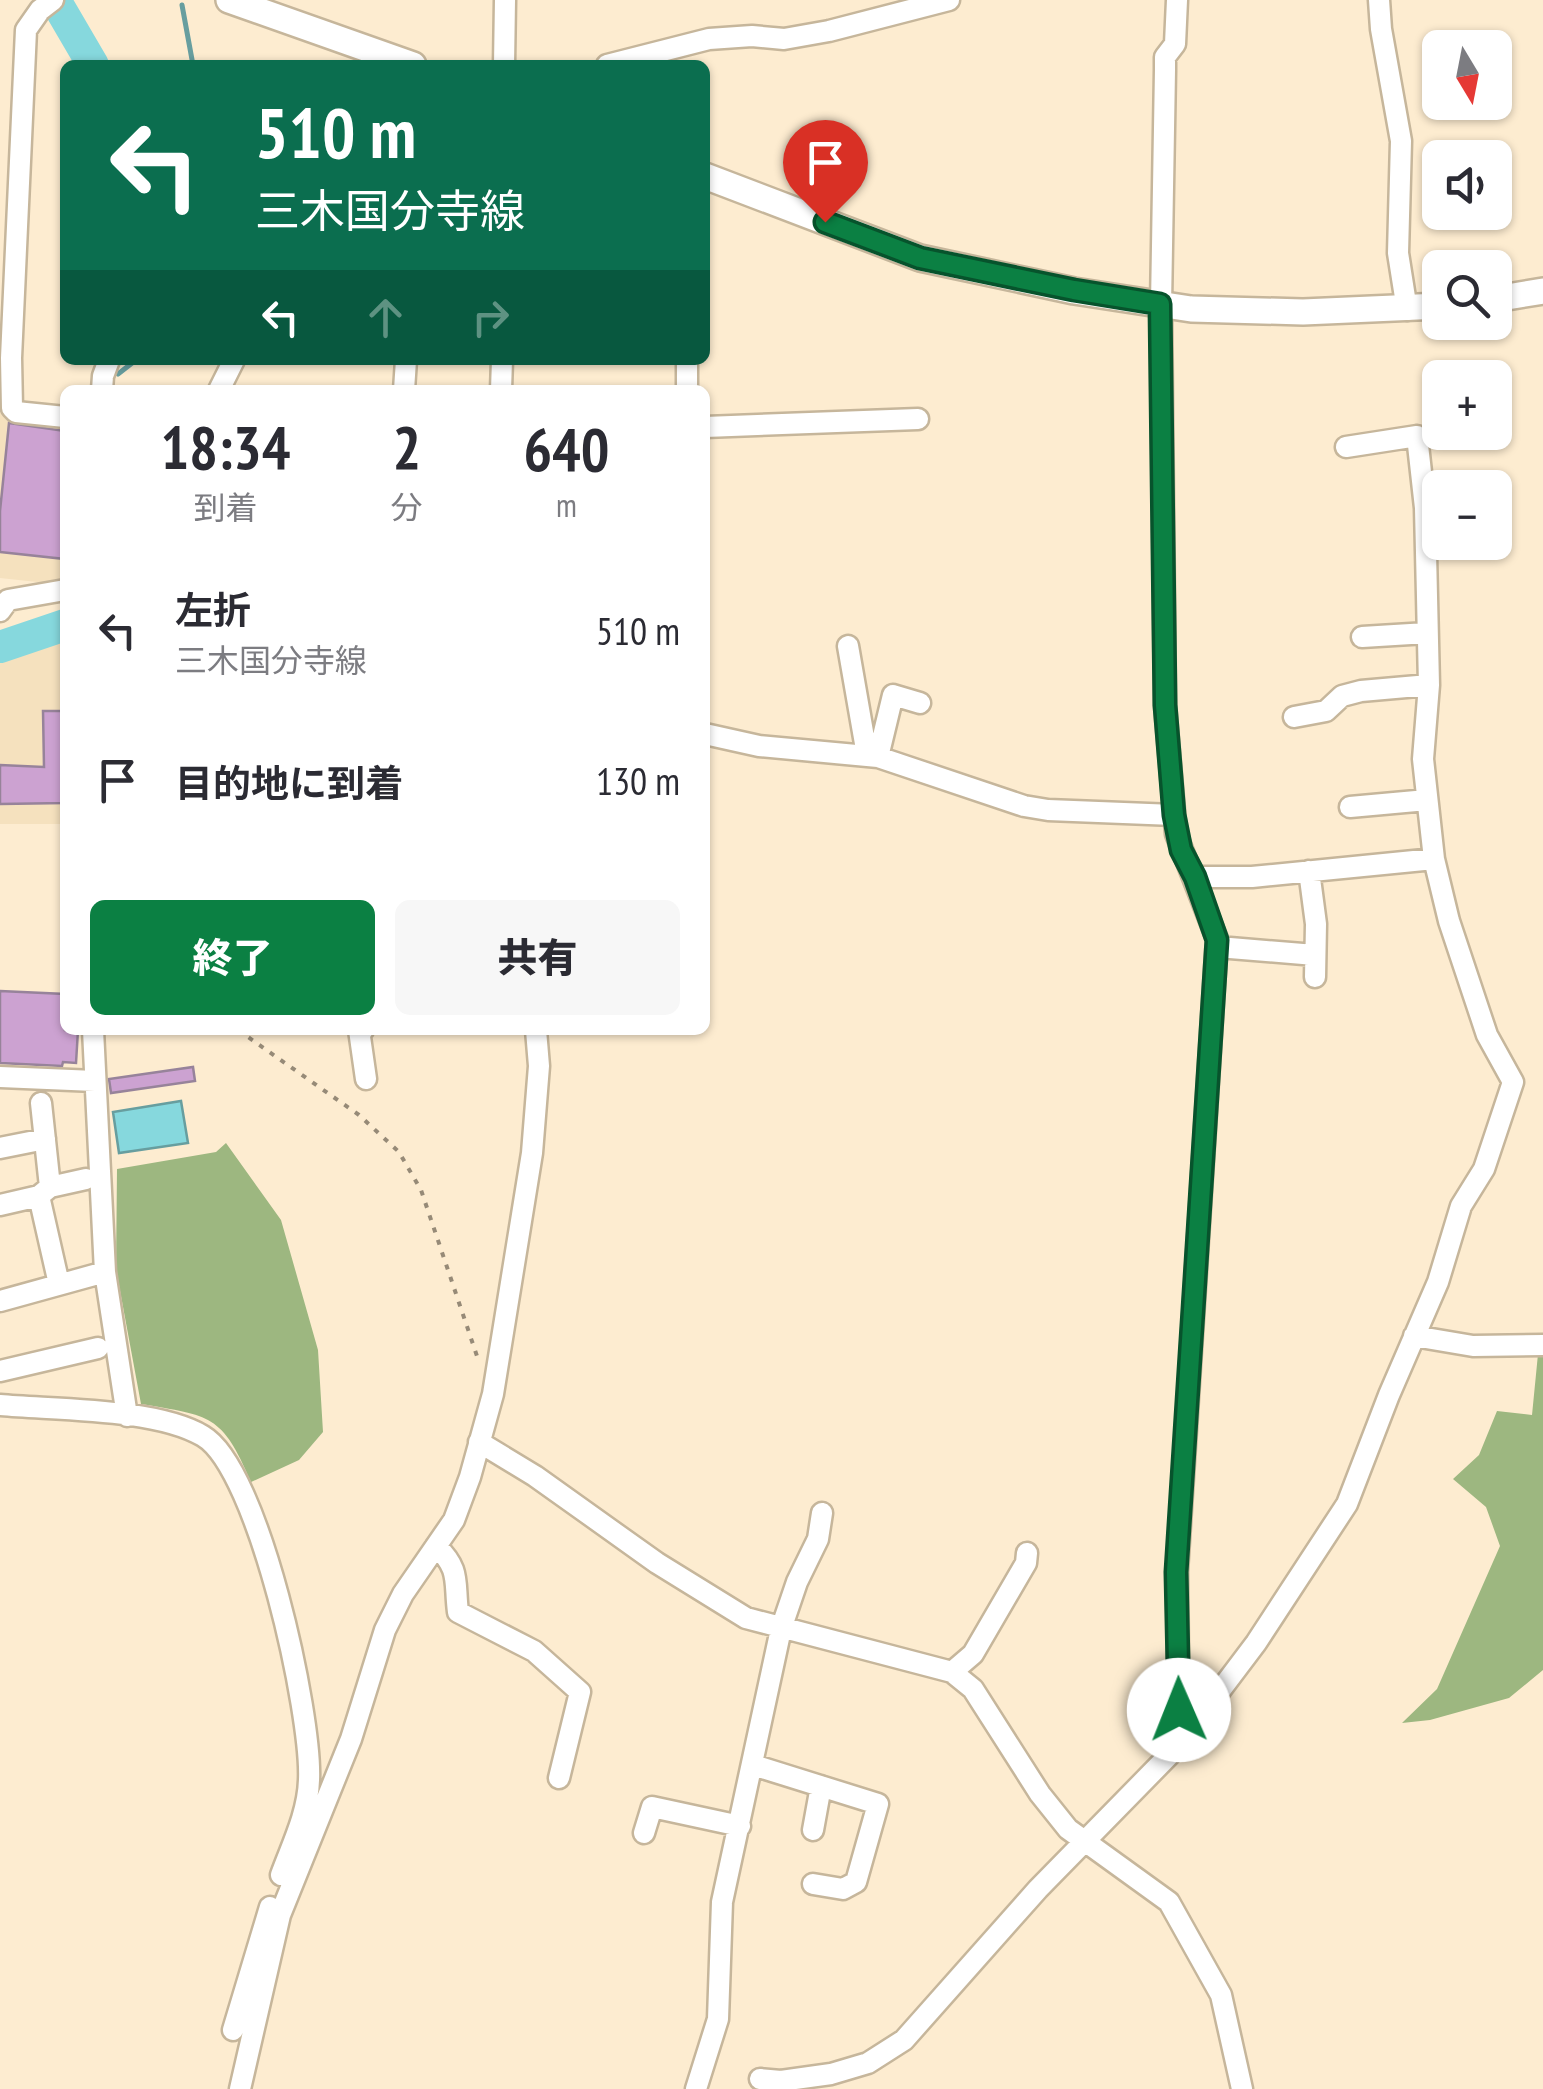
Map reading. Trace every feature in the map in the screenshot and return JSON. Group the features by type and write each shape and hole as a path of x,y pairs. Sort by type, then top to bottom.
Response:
{"main road":[{"path":"229,0 366,57"},
{"path":"710,178 920,258 1074,290 1210,310 1422,308"},
{"path":"1512,297 1543,291"}],"street":[{"path":"504,60 505,0"},
{"path":"627,60 709,39 784,39 828,32 950,0"},
{"path":"1177,0 1175,44 1166,57 1164,70 1160,304 1165,705 1174,815 1181,850 1217,940 1176,1572 1179,1745"},
{"path":"1380,0 1381,29 1401,140 1398,253 1407,310"},
{"path":"46,5 26,30 6,357 12,408 16,412 60,416"},
{"path":"710,428 918,419"},
{"path":"760,2079 782,2081 831,2074 888,2052 928,2014 1038,1889 1179,1745 1256,1643 1347,1504 1438,1282 1461,1206 1484,1168 1513,1082 1487,1035 1434,859 1423,760 1429,685 1425,508 1417,436 1346,446"},
{"path":"0,611 8,600 60,591"},
{"path":"1362,637 1426,633"},
{"path":"848,646 873,756"},
{"path":"1294,717 1326,712 1342,696 1361,691 1429,685"},
{"path":"873,756 893,695 920,703"},
{"path":"710,735 759,746 873,756 1024,806 1174,815"},
{"path":"1350,807 1426,800"},
{"path":"1195,877 1252,877 1434,859"},
{"path":"1309,871 1316,924 1315,977"},
{"path":"1230,948 1315,955"},
{"path":"92,1035 88,1081 98,1273 127,1416"},
{"path":"360,1035 366,1079"},
{"path":"240,2089 274,1914 351,1739 385,1630 402,1594 454,1520 494,1394 532,1153 539,1066 536,1035"},
{"path":"0,1078 88,1081"},
{"path":"41,1103 44,1192 59,1284"},
{"path":"0,1148 45,1139"},
{"path":"0,1205 86,1179"},
{"path":"0,1301 98,1273"},
{"path":"1414,1336 1486,1347 1543,1345"},
{"path":"0,1371 98,1348"},
{"path":"0,1406 174,1423 206,1438 230,1464 249,1506 280,1595 310,1776 307,1801 274,1914 232,2030"},
{"path":"479,1442 746,1618 952,1672 973,1688 1040,1794 1068,1829 1169,1902 1222,1995 1242,2089"},
{"path":"696,2089 718,2019 722,1902 781,1629 797,1582 818,1539 822,1513"},
{"path":"436,1546 452,1561 458,1612 534,1651 580,1692 559,1778"},
{"path":"952,1672 973,1654 1026,1563 1027,1553"},
{"path":"753,1765 878,1804 856,1882 843,1888 813,1884"},
{"path":"813,1830 822,1786"},
{"path":"644,1833 652,1807 740,1826"}],"path":[{"path":"245,1035 359,1115 399,1152 412,1170 482,1370 494,1394"}],"shaded area":[{"path":"0,370 3,411 10,418 60,423 60,584 0,578"},
{"path":"60,636 60,824 0,824 0,654 37,638"}],"green space":[{"path":"226,1143 281,1220 318,1350 323,1432 299,1460 251,1482 231,1443 211,1422 141,1404 116,1269 117,1169 216,1152"},
{"path":"1538,1354 1543,1354 1543,1670 1509,1698 1430,1720 1402,1723 1437,1689 1500,1546 1486,1507 1453,1479 1479,1455 1497,1411 1532,1415"}],"water":[{"path":"181,1101 188,1143 119,1153 113,1112"}],"building":[{"path":"9,423 60,430 60,558 0,552"},
{"path":"43,711 60,711 60,803 0,804 0,765 44,767"},
{"path":"0,991 60,994 60,1035 78,1035 76,1063 0,1063"},
{"path":"193,1067 195,1081 111,1093 109,1079"}],"waterway":[{"path":"55,0 90,60"},
{"path":"182,5 192,60"},
{"path":"118,374 130,365"},
{"path":"0,647 60,627"}],"route":[{"path":"825,222 920,258 1160,304 1165,705 1174,815 1181,850 1217,940 1176,1572 1179,1710"}]}
